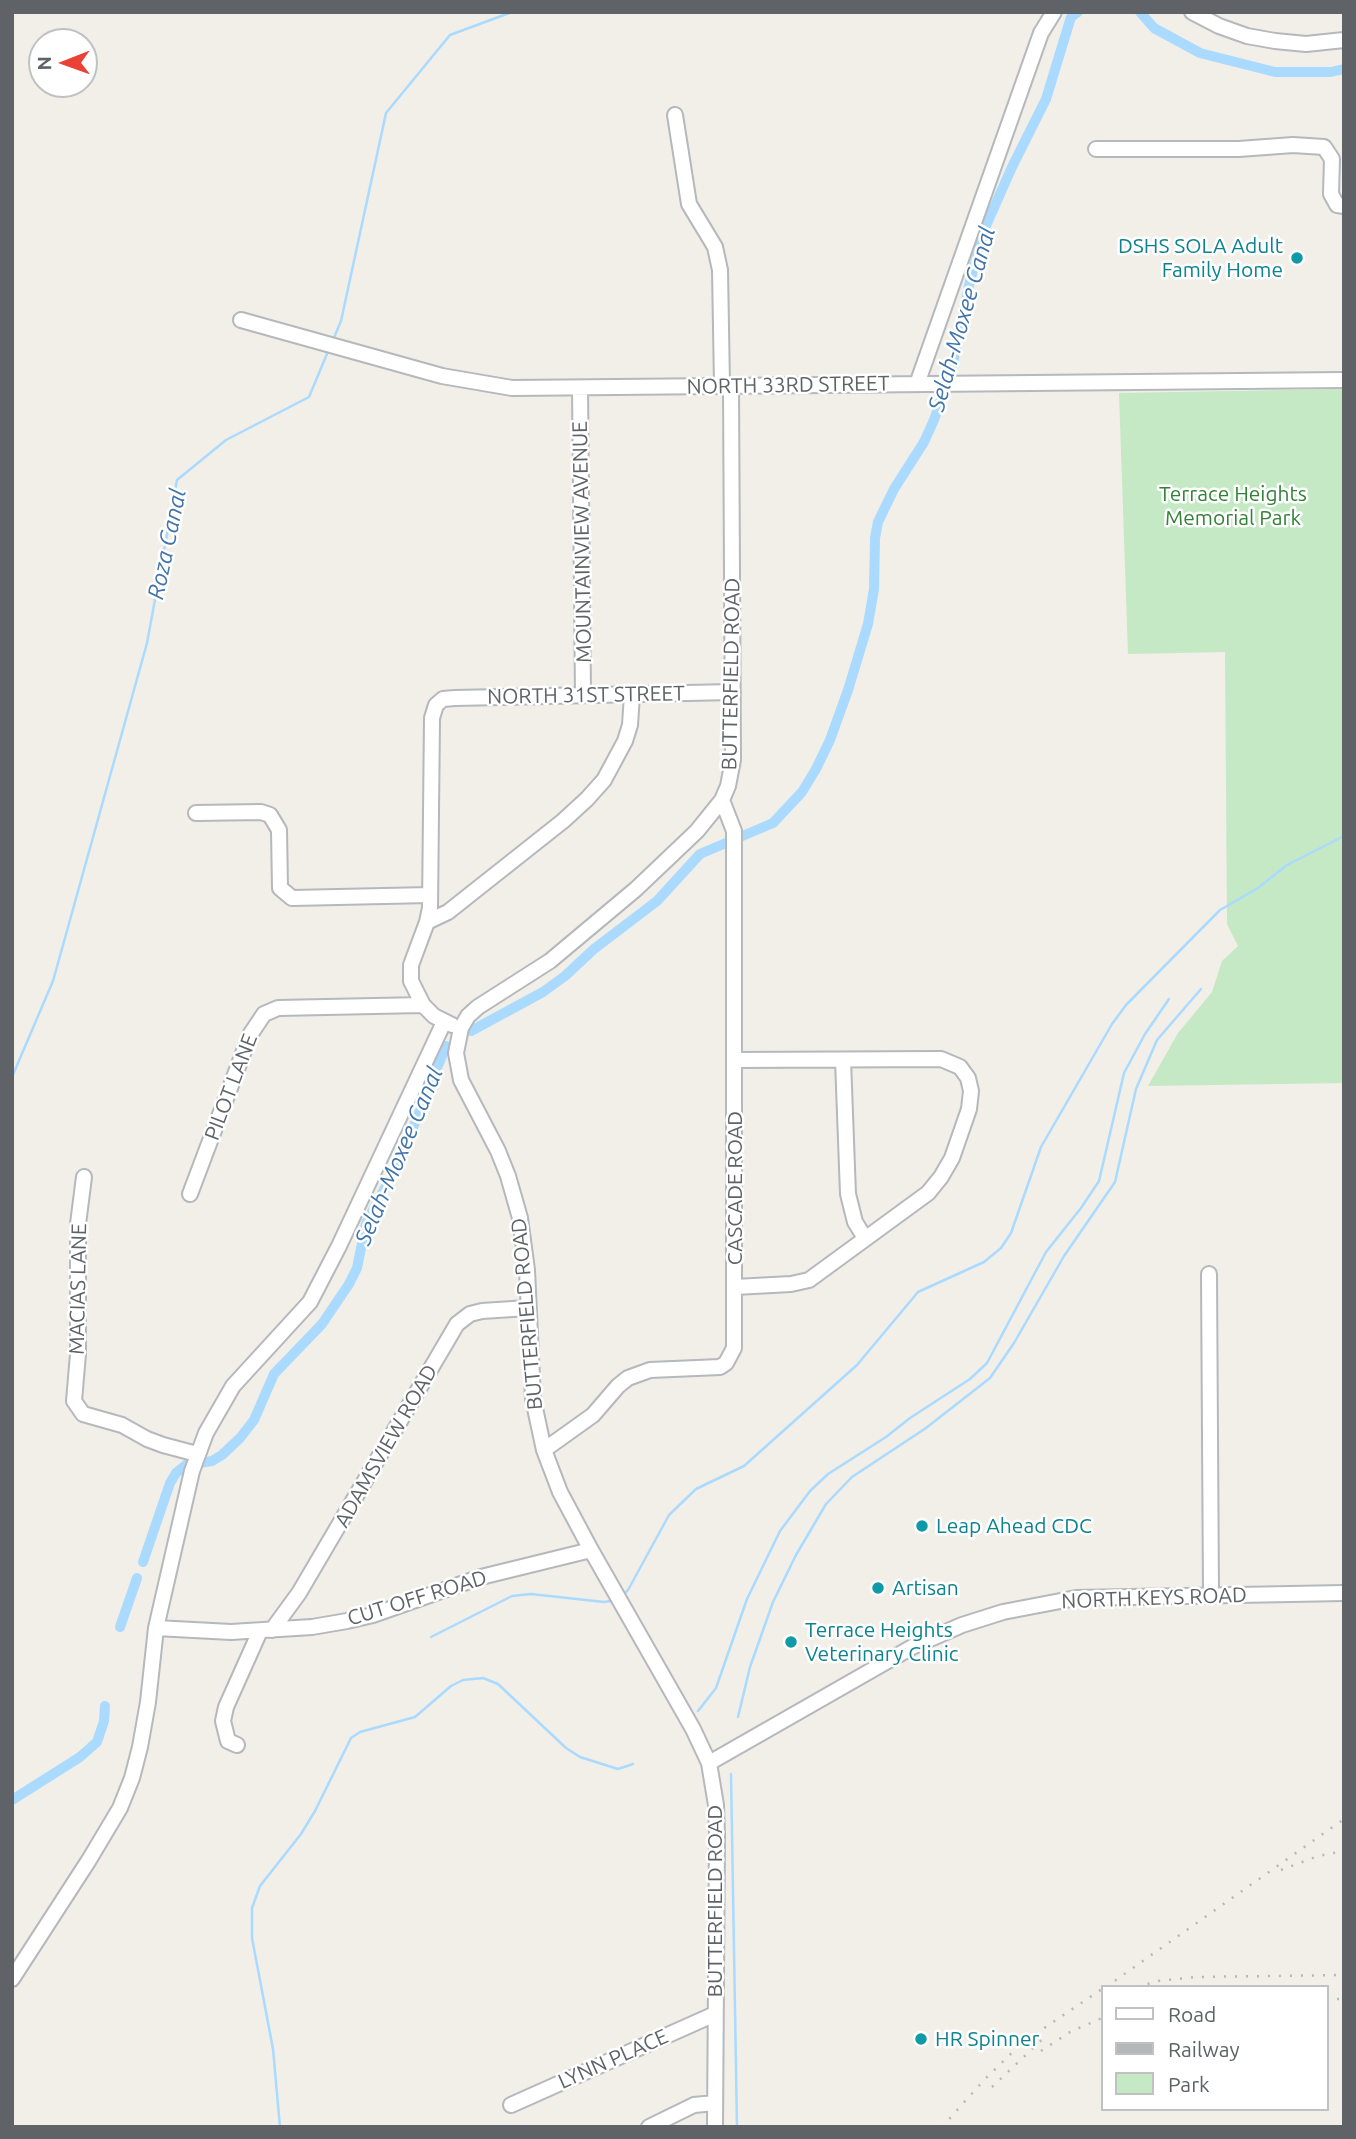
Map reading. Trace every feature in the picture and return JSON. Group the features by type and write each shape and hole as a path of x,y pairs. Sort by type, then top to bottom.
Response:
{"street":[{"path":"917,384 1041,33 1054,12"},
{"path":"1192,12 1219,26 1257,38 1306,44 1344,40"},
{"name":"BUTTERFIELD ROAD","path":"675,115 689,204 715,247 720,270 727,385 732,776 723,800 697,831 636,889 550,961 468,1016 461,1028 456,1053 461,1080 503,1163 520,1217 527,1270 533,1399 544,1450 560,1492 709,1763 716,1805 717,1835 715,2127"},
{"path":"1096,149 1239,149 1293,145 1324,147 1332,159 1331,194 1337,205 1344,206"},
{"name":"NORTH 33RD STREET","path":"241,320 442,376 495,387 1344,380"},
{"name":"MOUNTAINVIEW AVENUE","path":"580,388 583,695"},
{"name":"NORTH 31ST STREET","path":"430,895 432,718 439,702 455,698 733,692"},
{"path":"427,922 448,912 587,799 604,780 625,741 630,725 632,695"},
{"name":"CASCADE ROAD","path":"544,1450 593,1415 618,1386 638,1373 650,1370 720,1367 726,1363 735,1342 734,831 723,800"},
{"path":"195,813 270,815 279,830 280,888 292,898 430,895 427,922 411,965 411,981 423,1005 434,1016 461,1028"},
{"name":"PILOT LANE","path":"190,1194 250,1035 264,1014 278,1008 423,1005"},
{"path":"12,1979 120,1808 132,1778 141,1747 156,1628 195,1461 205,1433 233,1386 310,1302 340,1246 444,1022"},
{"path":"735,1060 941,1059 960,1067 968,1077 971,1091 962,1134 952,1158 928,1193 808,1280 791,1284 735,1287"},
{"path":"843,1060 848,1194 855,1222 865,1238"},
{"name":"MACIAS LANE","path":"84,1177 78,1224 78,1354 74,1401 83,1414 122,1425 147,1440 195,1461"},
{"path":"1209,1275 1211,1594"},
{"name":"ADAMSVIEW ROAD","path":"237,1745 228,1741 223,1721 266,1631 299,1592 457,1324 470,1314 482,1311 528,1308"},
{"name":"CUT OFF ROAD","path":"156,1628 266,1631 312,1627 373,1615 481,1577 591,1550"},
{"name":"NORTH KEYS ROAD","path":"709,1763 914,1646 962,1625 1003,1612 1076,1598 1344,1593"},
{"name":"LYNN PLACE","path":"511,2105 715,2014"},
{"path":"649,2127 694,2105 715,2103"}],"green space":[{"name":"Terrace Heights Memorial Park","path":"1344,389 1344,1083 1148,1086 1178,1033 1212,992 1222,961 1238,946 1227,924 1225,652 1128,654 1119,393"}],"waterway":[{"name":"Roza Canal","path":"333,340 341,321 386,113 450,35 512,12"},
{"name":"Selah-Moxee Canal","path":"471,1031 543,992 565,976 594,949 657,901 700,854 773,823 802,792 816,769 848,690 868,624 874,589 878,522 934,420 952,368 970,281 985,228 1046,99 1071,17 1078,12"},
{"name":"Selah-Moxee Canal","path":"1140,12 1154,28 1200,53 1275,72 1331,72 1344,69"},
{"name":"Roza Canal","path":"12,1077 53,981 147,643 177,480 226,440 309,397 329,349"},
{"path":"625,1593 669,1515 696,1489 744,1466 857,1365 918,1292 984,1262 1001,1248 1011,1233 1041,1147 1112,1024 1126,1005 1220,910 1258,888 1287,865 1344,836"},
{"path":"738,1717 750,1667 773,1602 796,1555 826,1504 852,1477 926,1428 990,1378 1014,1343 1064,1256 1115,1182 1136,1089 1157,1040 1201,989"},
{"path":"698,1711 716,1688 747,1599 780,1531 810,1491 828,1474 970,1379 987,1363 1046,1252 1099,1181 1124,1073 1145,1034 1169,999"},
{"name":"Selah-Moxee Canal","path":"143,1562 170,1483 176,1473 186,1465 212,1461 240,1438 254,1420 274,1374 322,1324 349,1284 357,1268 366,1223 400,1160 446,1046"},
{"name":"Selah-Moxee Canal","path":"120,1627 137,1578"},
{"path":"431,1637 512,1596 531,1594 611,1601"},
{"path":"280,2127 273,2049 252,1938 252,1908 260,1886 301,1834 315,1811 351,1738 360,1732 415,1717 451,1686 463,1680 483,1678 498,1684 566,1748 580,1757 618,1769 633,1764"},
{"name":"Selah-Moxee Canal","path":"12,1800 80,1757 97,1742 104,1721 105,1706"},
{"path":"731,1774 737,2127"}],"railway":[{"path":"1109,1985 1344,1819"},
{"path":"1281,1870 1318,1856 1344,1851"},
{"path":"1144,1985 1196,1977 1344,1975"},
{"path":"942,2127 1022,2043 1100,1990"},
{"path":"1328,1999 1344,1999"},
{"path":"1041,2051 1070,2032 1100,2019"},
{"path":"992,2087 1048,2034"}],"place":[{"name":"DSHS SOLA Adult Family Home","path":"1297,258"},
{"name":"Leap Ahead CDC","path":"922,1526"},
{"name":"Artisan","path":"878,1588"},
{"name":"Terrace Heights Veterinary Clinic","path":"791,1642"},
{"name":"HR Spinner","path":"921,2039"}]}
